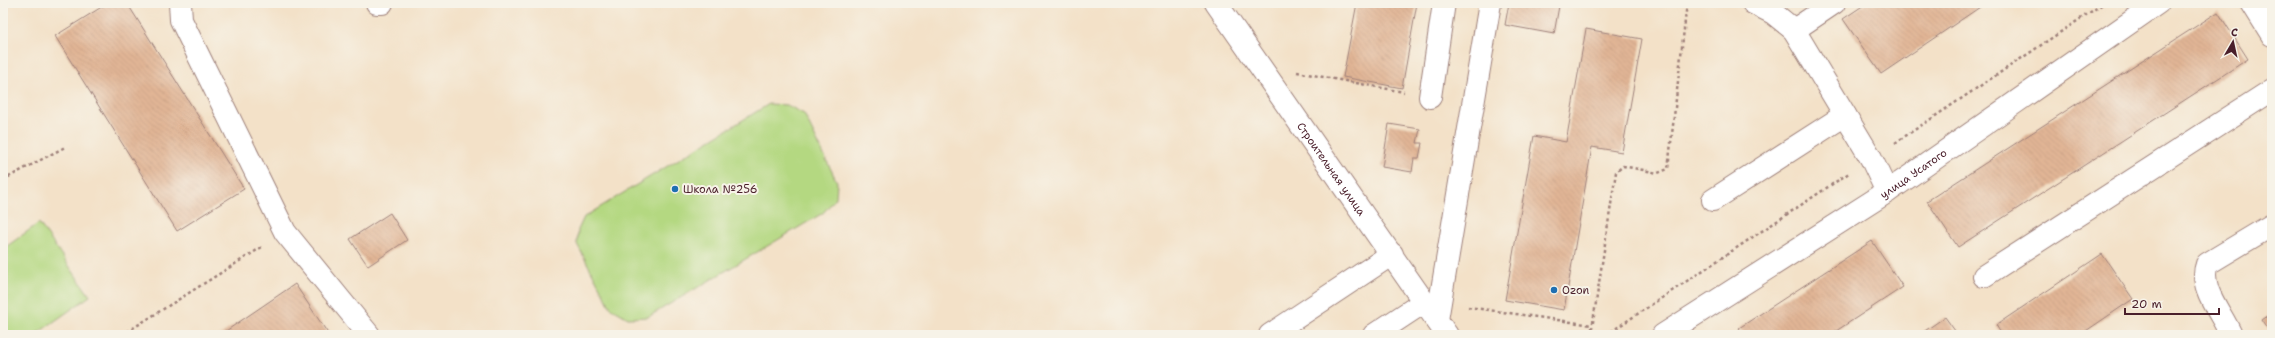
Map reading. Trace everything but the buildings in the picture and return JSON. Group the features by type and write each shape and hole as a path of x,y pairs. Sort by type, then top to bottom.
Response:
{"street":[{"path":"180,3 180,20 285,232 369,335"},
{"path":"377,3 382,3"},
{"name":"Строительная улица","path":"1216,3 1392,254 1437,315"},
{"path":"1430,97 1444,3"},
{"path":"1374,335 1437,315 1490,3"},
{"path":"1753,3 1773,13 1794,30 1871,158 1887,192"},
{"path":"1794,30 1834,3"},
{"name":"улица Усатого","path":"1663,335 1887,192 2158,3"},
{"path":"2252,3 2272,35"},
{"path":"1984,276 2272,90"},
{"path":"1714,200 1845,115"},
{"path":"2226,333 2208,291 2203,275 2207,264 2272,225"},
{"path":"1270,335 1392,254"}],"path":[{"path":"1590,335 1616,172 1623,166 1658,173 1668,169 1687,3"},
{"path":"1260,65 1430,97"},
{"path":"3,180 65,147"},
{"path":"122,335 285,232"},
{"path":"1437,315 1592,325"}],"green space":[{"path":"769,104 787,105 804,114 837,182 836,198 823,213 648,317 628,318 611,308 577,244 578,230 584,217"},
{"path":"39,223 90,296 35,335 3,335 3,249"}],"place":[{"name":"Школа №256","path":"675,189"},
{"name":"Ozon","path":"1554,290"}]}
